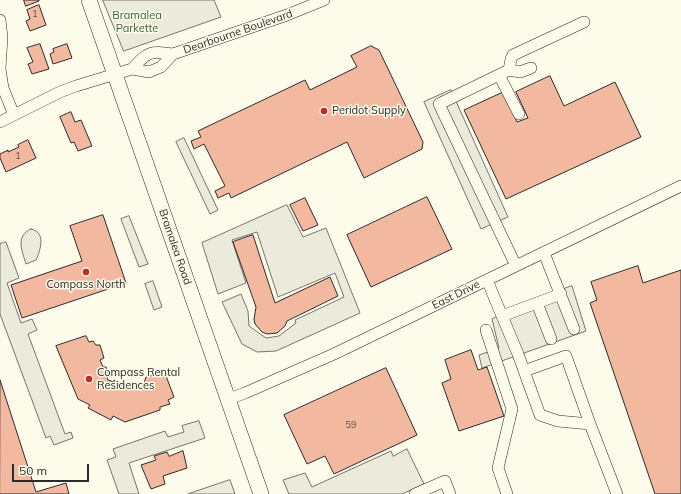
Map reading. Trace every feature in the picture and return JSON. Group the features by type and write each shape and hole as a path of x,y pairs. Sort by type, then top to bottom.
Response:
{"main road":[{"name":"Bramalea Road","path":"89,0 261,494"}],"street":[{"name":"Dearbourne Boulevard","path":"132,69 143,56 156,52 174,54 287,15 324,0"},
{"path":"0,20 2,37 0,68 3,88 14,115"},
{"path":"519,114 504,73 513,55 584,22"},
{"name":"Dearbourne Boulevard","path":"0,122 60,92 132,69 149,72 162,67 174,54"},
{"path":"516,266 439,104 504,73 520,72 531,68"},
{"name":"East Drive","path":"229,399 334,354 681,186"},
{"path":"544,253 574,329"},
{"path":"487,280 540,414 558,421 590,424"},
{"path":"502,316 561,294"},
{"path":"538,303 551,339"},
{"path":"486,330 512,409 498,468 507,494"},
{"path":"524,371 566,356 617,494"},
{"path":"416,494 445,481 450,494"}],"green space":[{"name":"Bramalea Parkette","path":"103,0 214,0 221,17 124,51"},
{"path":"31,229 39,234 41,246 36,260 26,264 21,240 26,232"}],"shaded area":[{"path":"451,90 508,217 481,229 424,102"},
{"path":"184,138 218,210 210,214 176,142"},
{"path":"287,205 303,237 326,228 360,313 276,351 257,352 242,344 222,302 241,294 248,311 249,326 266,338 279,336 296,323 295,320 344,297 335,273 278,297 257,232 232,240 246,283 218,294 202,243"},
{"path":"129,216 148,264 139,267 121,219"},
{"path":"6,242 19,278 7,283 21,323 32,319 37,330 28,334 65,434 71,432 73,438 54,445 50,436 46,438 0,314 0,244"},
{"path":"153,281 162,307 154,310 145,284"},
{"path":"572,286 586,331 482,368 479,355 499,348 492,319 514,307"},
{"path":"199,421 205,438 129,463 139,494 119,494 107,460 116,457 113,449 165,431 168,437 184,432 182,426"},
{"path":"407,449 424,484 402,494 289,494 283,480 305,473 312,487 391,451 393,456"},
{"path":"230,480 235,494 188,494"}],"building":[{"path":"24,0 39,0 39,1 26,6"},
{"path":"39,5 46,25 30,31 26,21 30,19 27,10"},
{"path":"40,44 49,69 32,74 28,64 33,62 27,48"},
{"path":"67,44 72,58 53,64 50,54 54,52 53,49"},
{"name":"Peridot Supply","path":"371,46 379,50 423,142 422,149 364,178 347,142 231,198 229,193 218,198 215,191 225,186 204,144 194,149 191,141 201,137 198,131 305,80 310,90 357,67 351,56"},
{"path":"550,76 564,106 615,82 641,137 506,199 464,110 503,92 517,122 528,118 516,92"},
{"path":"71,112 75,122 81,120 92,146 78,151 74,142 71,143 60,117"},
{"path":"28,140 36,158 6,172 0,158 0,154 19,147 18,145"},
{"path":"427,197 452,249 371,287 347,235"},
{"path":"305,198 318,225 303,231 290,205"},
{"name":"Compass North","path":"103,215 126,283 22,318 11,285 82,261 70,226"},
{"path":"253,235 275,303 330,277 338,296 287,321 285,326 277,333 267,334 262,332 255,324 254,319 256,307 233,242"},
{"path":"638,266 643,283 681,270 681,494 655,494 590,303 597,300 591,282"},
{"name":"Compass Rental Residences","path":"86,336 89,342 93,341 96,345 100,345 104,358 100,360 103,367 106,367 109,376 107,377 108,380 114,382 114,380 123,387 125,385 131,387 144,383 146,377 160,373 162,377 166,376 174,397 168,400 170,404 160,407 160,410 125,422 113,416 111,420 88,408 90,405 78,399 56,346"},
{"path":"471,350 478,370 487,367 504,416 459,431 442,383 451,379 445,360"},
{"path":"386,368 417,435 334,474 325,456 307,464 284,415"},
{"path":"0,380 36,492 66,483 69,494 0,494"},
{"path":"183,451 187,468 163,476 165,484 151,489 141,465 156,460 154,456 167,452 169,456"}],"place":[{"name":"Peridot Supply","path":"324,111"},
{"name":"Compass North","path":"86,272"},
{"name":"Compass Rental Residences","path":"89,379"}]}
